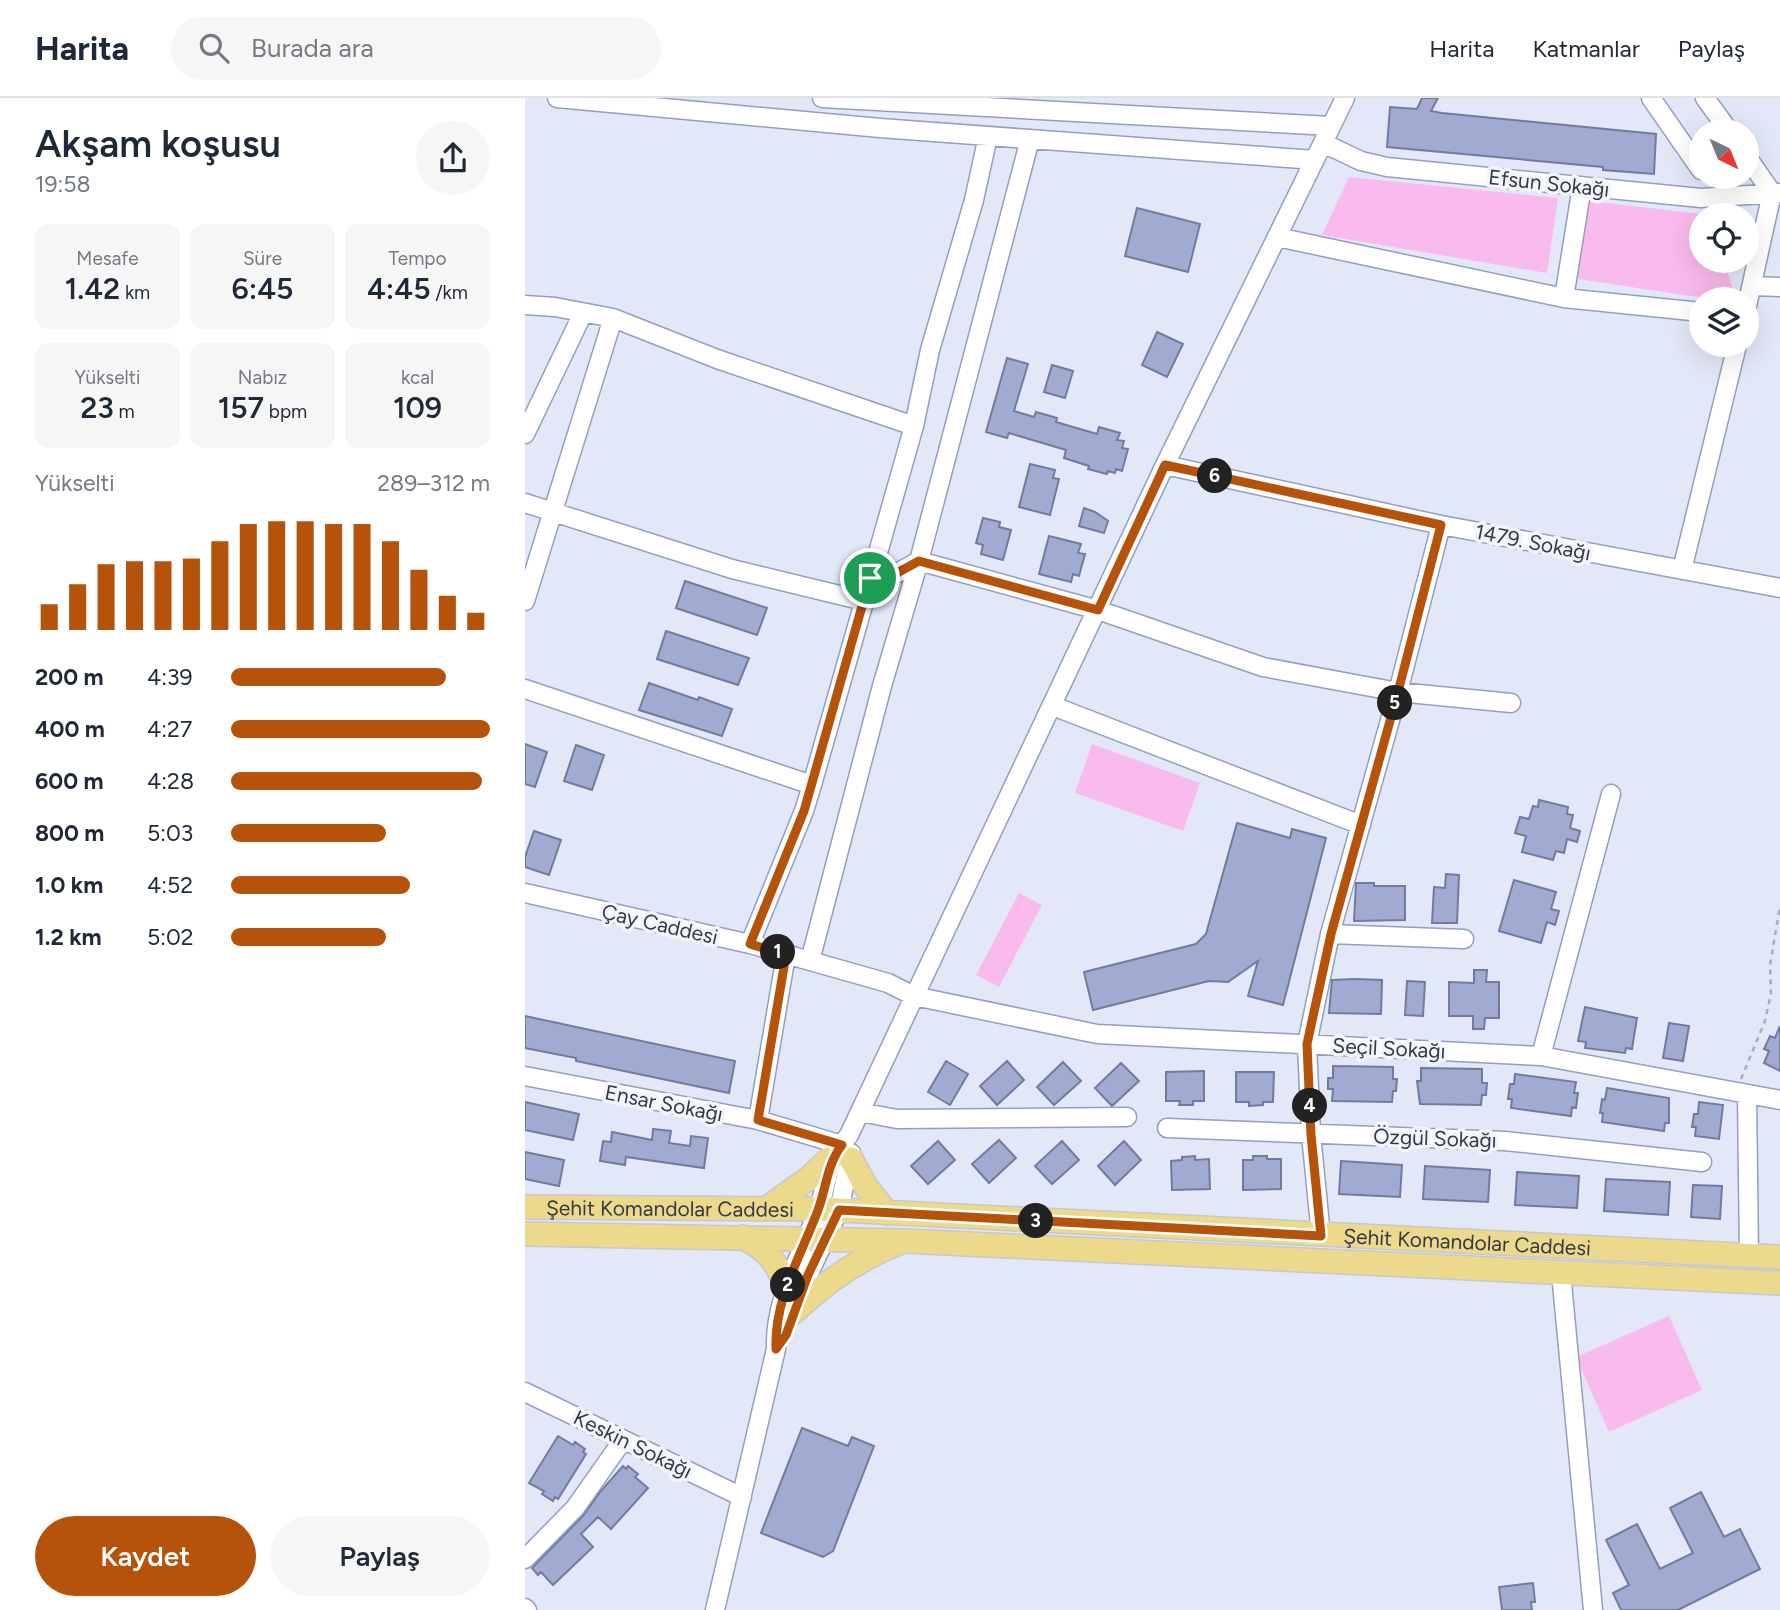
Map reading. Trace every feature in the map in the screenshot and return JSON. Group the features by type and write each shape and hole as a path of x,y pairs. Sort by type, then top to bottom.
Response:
{"main road":[{"path":"766,1209 844,1149 866,1187 887,1213"},
{"name":"Şehit Komandolar Caddesi","path":"525,1207 829,1210 1780,1257"},
{"name":"Şehit Komandolar Caddesi","path":"525,1234 906,1241 1780,1283"},
{"path":"742,1237 760,1247 775,1261 790,1302 821,1287 886,1248 906,1241"}],"street":[{"path":"557,98 880,128 1315,160"},
{"path":"823,98 1046,105 1327,135"},
{"path":"715,1610 776,1349 786,1335 794,1266 815,1238 829,1210 844,1149 860,1112 1165,465 1345,98"},
{"path":"1651,98 1689,153"},
{"path":"1705,98 1720,119"},
{"name":"Efsun Sokağı","path":"1327,135 1361,161 1387,167 1701,198 1776,193"},
{"path":"750,944 812,785 914,426 930,350 974,200 988,136"},
{"path":"810,961 1030,139"},
{"path":"1759,172 1776,193 1752,286 1780,287"},
{"path":"1564,298 1582,187"},
{"path":"1714,189 1719,197"},
{"path":"1277,237 1564,298 1689,311"},
{"path":"525,305 613,318 717,359 914,426"},
{"path":"525,434 583,313"},
{"path":"525,601 613,318"},
{"path":"1682,570 1734,357"},
{"name":"1479. Sokağı","path":"1165,465 1441,525 1780,588"},
{"path":"525,503 732,569 864,601"},
{"path":"1321,1236 1311,1135 1307,1044 1331,934 1441,525"},
{"path":"870,578 884,580 919,561 1098,610 1263,667 1398,692 1511,703"},
{"path":"525,689 812,785"},
{"path":"1053,706 1361,825"},
{"path":"1541,1056 1611,794"},
{"name":"Çay Caddesi","path":"525,893 750,944 888,983 914,996"},
{"path":"1331,934 1464,939"},
{"path":"758,1120 786,955"},
{"name":"Seçil Sokağı","path":"914,996 1097,1034 1541,1056 1780,1100"},
{"name":"Ensar Sokağı","path":"525,1076 758,1120 844,1149"},
{"path":"1741,1094 1749,1255"},
{"path":"860,1112 897,1119 1127,1117"},
{"name":"Özgül Sokağı","path":"1167,1128 1505,1141 1702,1162"},
{"path":"1561,1272 1593,1610"},
{"name":"Keskin Sokağı","path":"525,1392 742,1497"},
{"path":"525,1559 575,1508 623,1440"}],"path":[{"path":"1741,1094 1765,1021 1771,993 1770,965 1780,906"}],"shaded area":[{"path":"1349,177 1558,198 1547,273 1322,235"},
{"path":"1582,200 1689,213 1689,273 1728,273 1732,287 1689,287 1689,296 1571,278"},
{"path":"1092,744 1200,783 1183,831 1075,793"},
{"path":"1019,893 1042,905 999,987 976,975"},
{"path":"1669,1316 1702,1390 1609,1432 1576,1357"}],"building":[{"path":"1422,98 1438,98 1431,111 1442,113 1656,134 1654,174 1387,147 1390,107 1417,109"},
{"path":"1137,208 1200,224 1188,272 1125,256"},
{"path":"1157,332 1183,344 1167,377 1142,365"},
{"path":"1007,358 1028,364 1014,411 1034,417 1036,412 1057,418 1056,422 1097,434 1099,427 1120,433 1117,440 1124,441 1122,448 1128,449 1122,471 1116,469 1115,473 1108,471 1107,474 1088,469 1089,466 1064,458 1066,450 1009,433 1007,438 986,432"},
{"path":"1052,365 1073,371 1065,398 1044,392"},
{"path":"1030,464 1055,470 1053,478 1059,479 1050,515 1019,507"},
{"path":"1084,508 1108,521 1104,533 1079,526"},
{"path":"983,518 1000,522 999,527 1011,530 1003,560 981,554 983,545 976,543"},
{"path":"1049,536 1081,544 1078,553 1085,554 1079,576 1073,574 1071,582 1039,574"},
{"path":"685,581 767,608 757,635 676,608"},
{"path":"666,631 749,658 738,685 657,659"},
{"path":"649,683 732,709 722,736 639,710"},
{"path":"525,744 547,752 535,787 525,784"},
{"path":"576,745 604,755 592,790 564,781"},
{"path":"1539,800 1568,807 1567,814 1573,815 1570,828 1580,831 1577,842 1567,839 1564,853 1556,851 1553,860 1522,852 1526,836 1515,833 1520,817 1529,819 1533,806 1538,807"},
{"path":"1237,823 1290,838 1292,829 1326,838 1283,1005 1248,996 1258,961 1228,982 1209,981 1093,1010 1084,972 1196,944 1206,934"},
{"path":"534,831 561,840 549,875 525,867 525,857"},
{"path":"1446,874 1459,875 1457,923 1432,923 1434,887 1445,888"},
{"path":"1514,880 1556,892 1551,909 1559,911 1555,925 1547,922 1541,943 1499,931"},
{"path":"1356,883 1405,886 1405,920 1354,921"},
{"path":"1474,970 1487,970 1486,982 1499,982 1499,1018 1485,1018 1484,1029 1473,1029 1473,1016 1449,1016 1449,982 1474,983"},
{"path":"1332,980 1382,980 1381,1014 1329,1013"},
{"path":"1407,981 1425,982 1423,1016 1405,1015"},
{"path":"1585,1007 1637,1018 1632,1049 1626,1048 1625,1053 1585,1048 1586,1042 1578,1041"},
{"path":"525,1016 735,1061 729,1093 525,1048"},
{"path":"1669,1023 1689,1026 1683,1061 1663,1058"},
{"path":"1780,1026 1780,1071 1764,1063 1769,1051 1764,1049 1770,1036 1775,1038"},
{"path":"946,1061 968,1074 950,1105 928,1092"},
{"path":"1007,1061 1024,1080 997,1105 980,1086"},
{"path":"1063,1062 1081,1081 1054,1105 1037,1087"},
{"path":"1121,1063 1139,1081 1112,1106 1095,1088"},
{"path":"1333,1066 1393,1067 1393,1079 1397,1079 1392,1102 1332,1101 1333,1089 1328,1089 1328,1078 1333,1078"},
{"path":"1421,1068 1482,1069 1482,1083 1487,1083 1486,1095 1482,1095 1481,1105 1420,1104 1417,1081 1421,1081"},
{"path":"1204,1071 1204,1101 1193,1101 1193,1105 1179,1105 1180,1101 1166,1101 1166,1072"},
{"path":"1236,1072 1274,1072 1273,1102 1249,1106 1249,1102 1236,1102"},
{"path":"1515,1074 1576,1082 1576,1108 1572,1107 1571,1116 1511,1108 1512,1099 1508,1099 1510,1084 1514,1084"},
{"path":"1607,1088 1669,1098 1669,1123 1665,1123 1664,1131 1602,1122 1602,1099 1605,1100"},
{"path":"525,1102 579,1114 573,1140 525,1130"},
{"path":"1699,1102 1723,1105 1719,1139 1695,1136 1696,1127 1692,1127 1694,1114 1698,1114"},
{"path":"653,1129 671,1131 669,1143 690,1146 691,1136 708,1138 704,1168 626,1157 625,1165 600,1161 603,1141 611,1142 612,1132 652,1140"},
{"path":"999,1140 1016,1158 989,1183 972,1164"},
{"path":"938,1141 955,1160 928,1184 911,1166"},
{"path":"1062,1141 1079,1160 1052,1184 1035,1166"},
{"path":"1124,1141 1141,1160 1115,1185 1098,1166"},
{"path":"525,1152 564,1160 559,1186 525,1179"},
{"path":"1195,1156 1195,1160 1209,1159 1210,1189 1172,1190 1171,1161"},
{"path":"1253,1156 1281,1159 1281,1189 1243,1190 1243,1160 1253,1160"},
{"path":"1341,1161 1402,1165 1400,1197 1339,1194"},
{"path":"1425,1166 1490,1170 1488,1202 1423,1199"},
{"path":"1517,1172 1579,1176 1577,1208 1515,1205"},
{"path":"1606,1179 1670,1182 1668,1215 1604,1211"},
{"path":"1693,1185 1722,1186 1720,1219 1691,1217"},
{"path":"802,1428 848,1446 852,1437 874,1446 833,1551 823,1557 761,1533"},
{"path":"558,1436 573,1445 575,1442 585,1449 583,1452 586,1454 558,1499 555,1497 553,1501 542,1494 544,1491 529,1483"},
{"path":"623,1466 626,1469 628,1466 638,1474 635,1477 648,1488 611,1529 598,1517 581,1534 593,1547 553,1585 541,1572 538,1575 532,1568 583,1516"},
{"path":"1701,1492 1724,1537 1740,1529 1760,1569 1678,1610 1621,1610 1613,1593 1629,1585 1606,1540 1637,1524 1660,1569 1693,1553 1670,1508"},
{"path":"1533,1583 1535,1602 1531,1602 1532,1610 1502,1610 1499,1587"}],"route":[{"path":"1165,465 1441,525 1331,934 1307,1044 1311,1135 1321,1236 839,1210 808,1275 786,1335 776,1349 776,1331 789,1279 818,1209 834,1155 842,1145 758,1120 786,955 750,944 804,811 870,578 884,580 893,577 919,561 1098,610 1165,465"}]}
